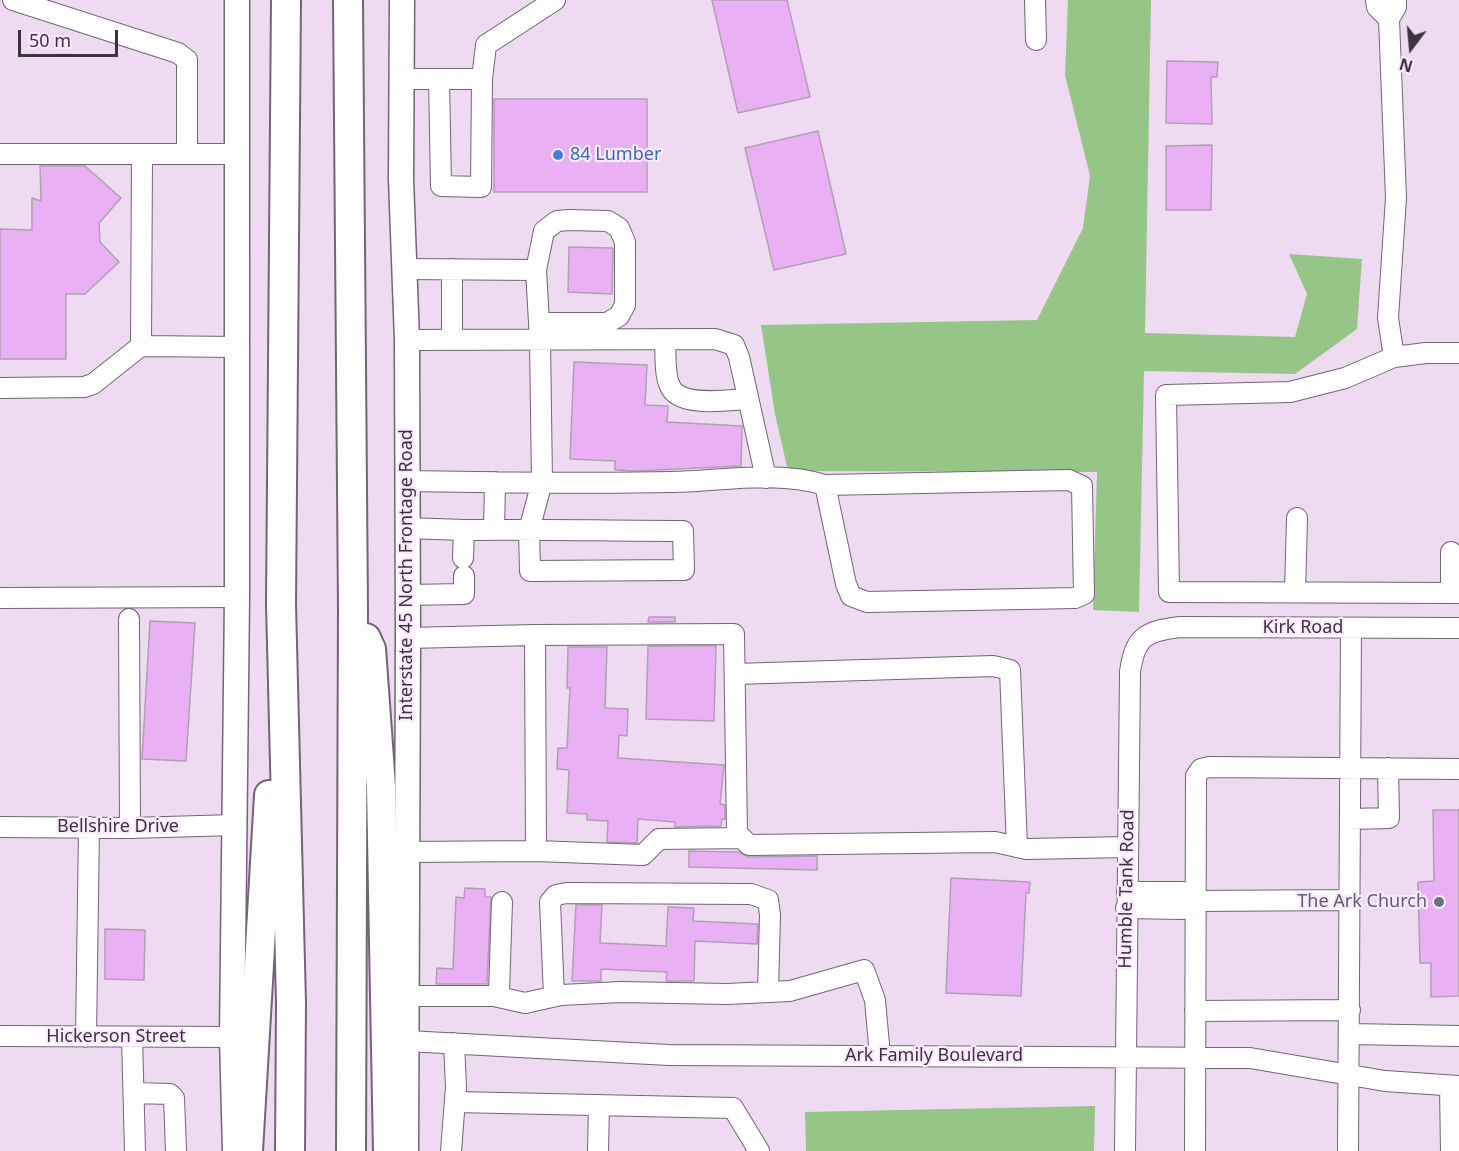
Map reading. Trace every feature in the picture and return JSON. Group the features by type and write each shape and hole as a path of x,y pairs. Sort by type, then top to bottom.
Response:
{"highway":[{"path":"286,0 281,604 291,1003 290,1151"},
{"path":"348,0 353,609 351,1151"},
{"path":"248,1151 281,604"},
{"path":"353,609 371,649 381,786 388,1151"}],"main road":[{"path":"235,1151 232,1037 237,597 237,0"},
{"path":"237,27 243,0"},
{"name":"Interstate 45 North Frontage Road","path":"402,0 407,340 408,996 406,1151"}],"street":[{"path":"13,0 178,53 187,60 187,154"},
{"path":"440,79 441,186 481,186 482,79 486,45 555,0"},
{"path":"1035,0 1036,40"},
{"path":"1376,0 1377,7 1389,19"},
{"path":"1394,357 1388,318 1396,198 1389,19 1396,7 1396,0"},
{"path":"402,79 482,79"},
{"path":"0,154 237,154"},
{"path":"141,346 142,154"},
{"path":"406,528 464,530 529,530 683,531 684,570 530,571 529,530 542,482 540,332 536,270 544,231 557,221 608,221 619,228 625,242 625,305 619,316 607,323 540,332 452,340 407,340"},
{"path":"405,269 536,270"},
{"path":"452,269 452,340"},
{"path":"540,332 665,339 715,339 734,345 766,478"},
{"path":"665,339 669,385 675,394 686,400 748,399"},
{"path":"0,388 84,387 93,384 141,346 237,347"},
{"path":"1451,552 1455,593 1169,592 1166,395 1290,392 1345,378 1394,357 1426,353 1459,353"},
{"path":"406,481 670,482 766,478 810,480 825,485 1069,480 1082,486 1084,594 1075,598 867,602 851,596 846,584 825,485"},
{"path":"494,530 495,482"},
{"path":"1296,592 1297,518"},
{"path":"407,595 464,594 464,530"},
{"path":"0,598 237,597"},
{"path":"129,619 130,828"},
{"name":"Kirk Road","path":"1148,633 1180,627 1459,628"},
{"path":"1348,1151 1351,628"},
{"name":"Humble Tank Road","path":"1125,1151 1130,672 1138,642 1148,633"},
{"path":"408,638 734,634 737,833 749,845 995,842 1026,849 1128,848"},
{"path":"535,635 536,851"},
{"path":"735,674 993,666 1010,670 1017,847"},
{"path":"1195,1151 1195,783 1201,769 1209,767 1351,767 1459,769"},
{"path":"1351,819 1389,818 1388,768"},
{"name":"Bellshire Drive","path":"0,827 130,828 235,825"},
{"path":"86,1037 89,827"},
{"path":"406,852 536,851 643,855 659,839 742,838"},
{"path":"1126,900 1183,892 1195,901 1350,900"},
{"path":"554,996 550,902 556,895 567,893 751,894 768,900 770,915 768,992"},
{"path":"494,996 501,988 502,902"},
{"path":"408,996 494,996 525,1003 554,996 621,992 727,994 790,991 864,970 875,1000 880,1056"},
{"path":"1195,1011 1350,1010"},
{"path":"1350,1034 1459,1036"},
{"name":"Hickerson Street","path":"0,1036 232,1037"},
{"path":"132,1037 135,1151"},
{"name":"Ark Family Boulevard","path":"407,1041 669,1055 1250,1058 1385,1081 1455,1086"},
{"path":"451,1151 455,1102 454,1042"},
{"path":"1451,1151 1455,1086"},
{"path":"135,1093 170,1094 174,1098 176,1151"},
{"path":"455,1102 733,1108 759,1151"},
{"path":"598,1151 599,1105"}],"green space":[{"path":"1068,0 1151,0 1145,333 1295,337 1307,294 1289,254 1362,259 1357,329 1295,374 1144,371 1139,612 1093,610 1097,472 788,471 775,414 761,325 1037,320 1083,228 1090,176 1065,75"},
{"path":"1095,1106 1094,1151 806,1151 805,1112"}],"building":[{"path":"712,0 787,0 810,97 738,113"},
{"path":"1167,61 1218,62 1217,77 1211,77 1212,124 1166,123"},
{"path":"494,99 647,99 647,192 494,192"},
{"path":"818,131 846,254 774,270 745,148"},
{"path":"1212,145 1211,210 1166,210 1166,146"},
{"path":"40,166 85,166 121,198 99,223 100,242 119,262 85,294 66,294 66,359 0,359 0,229 32,230 32,198 41,201"},
{"path":"569,247 613,248 612,294 568,292"},
{"path":"574,362 647,365 645,405 668,406 667,422 742,426 741,466 636,471 615,470 615,461 570,459"},
{"path":"649,617 675,617 675,622 648,622"},
{"path":"150,621 195,623 186,761 142,759"},
{"path":"648,646 716,646 714,721 646,719"},
{"path":"568,647 607,647 605,708 628,709 627,736 619,735 618,758 724,765 720,804 725,805 725,819 722,819 721,826 675,827 675,822 638,819 637,843 607,842 608,821 587,820 587,814 567,813 569,770 557,769 558,748 567,748 570,688 567,688"},
{"name":"The Ark Church","path":"1433,810 1459,810 1459,996 1431,997 1431,963 1420,963 1418,882 1434,881"},
{"path":"689,851 739,852 749,857 817,856 817,870 689,867"},
{"path":"951,878 1030,882 1029,893 1026,893 1021,996 946,993"},
{"path":"465,888 485,889 485,897 491,897 487,984 436,984 437,968 453,969 456,897 464,898"},
{"path":"576,905 602,905 600,943 666,946 668,907 694,908 693,921 758,924 757,944 695,941 694,981 666,981 667,972 601,969 601,981 572,981"},
{"path":"105,929 145,930 144,980 105,979"}],"place":[{"name":"84 Lumber","path":"558,155"},
{"name":"The Ark Church","path":"1439,902"}]}
